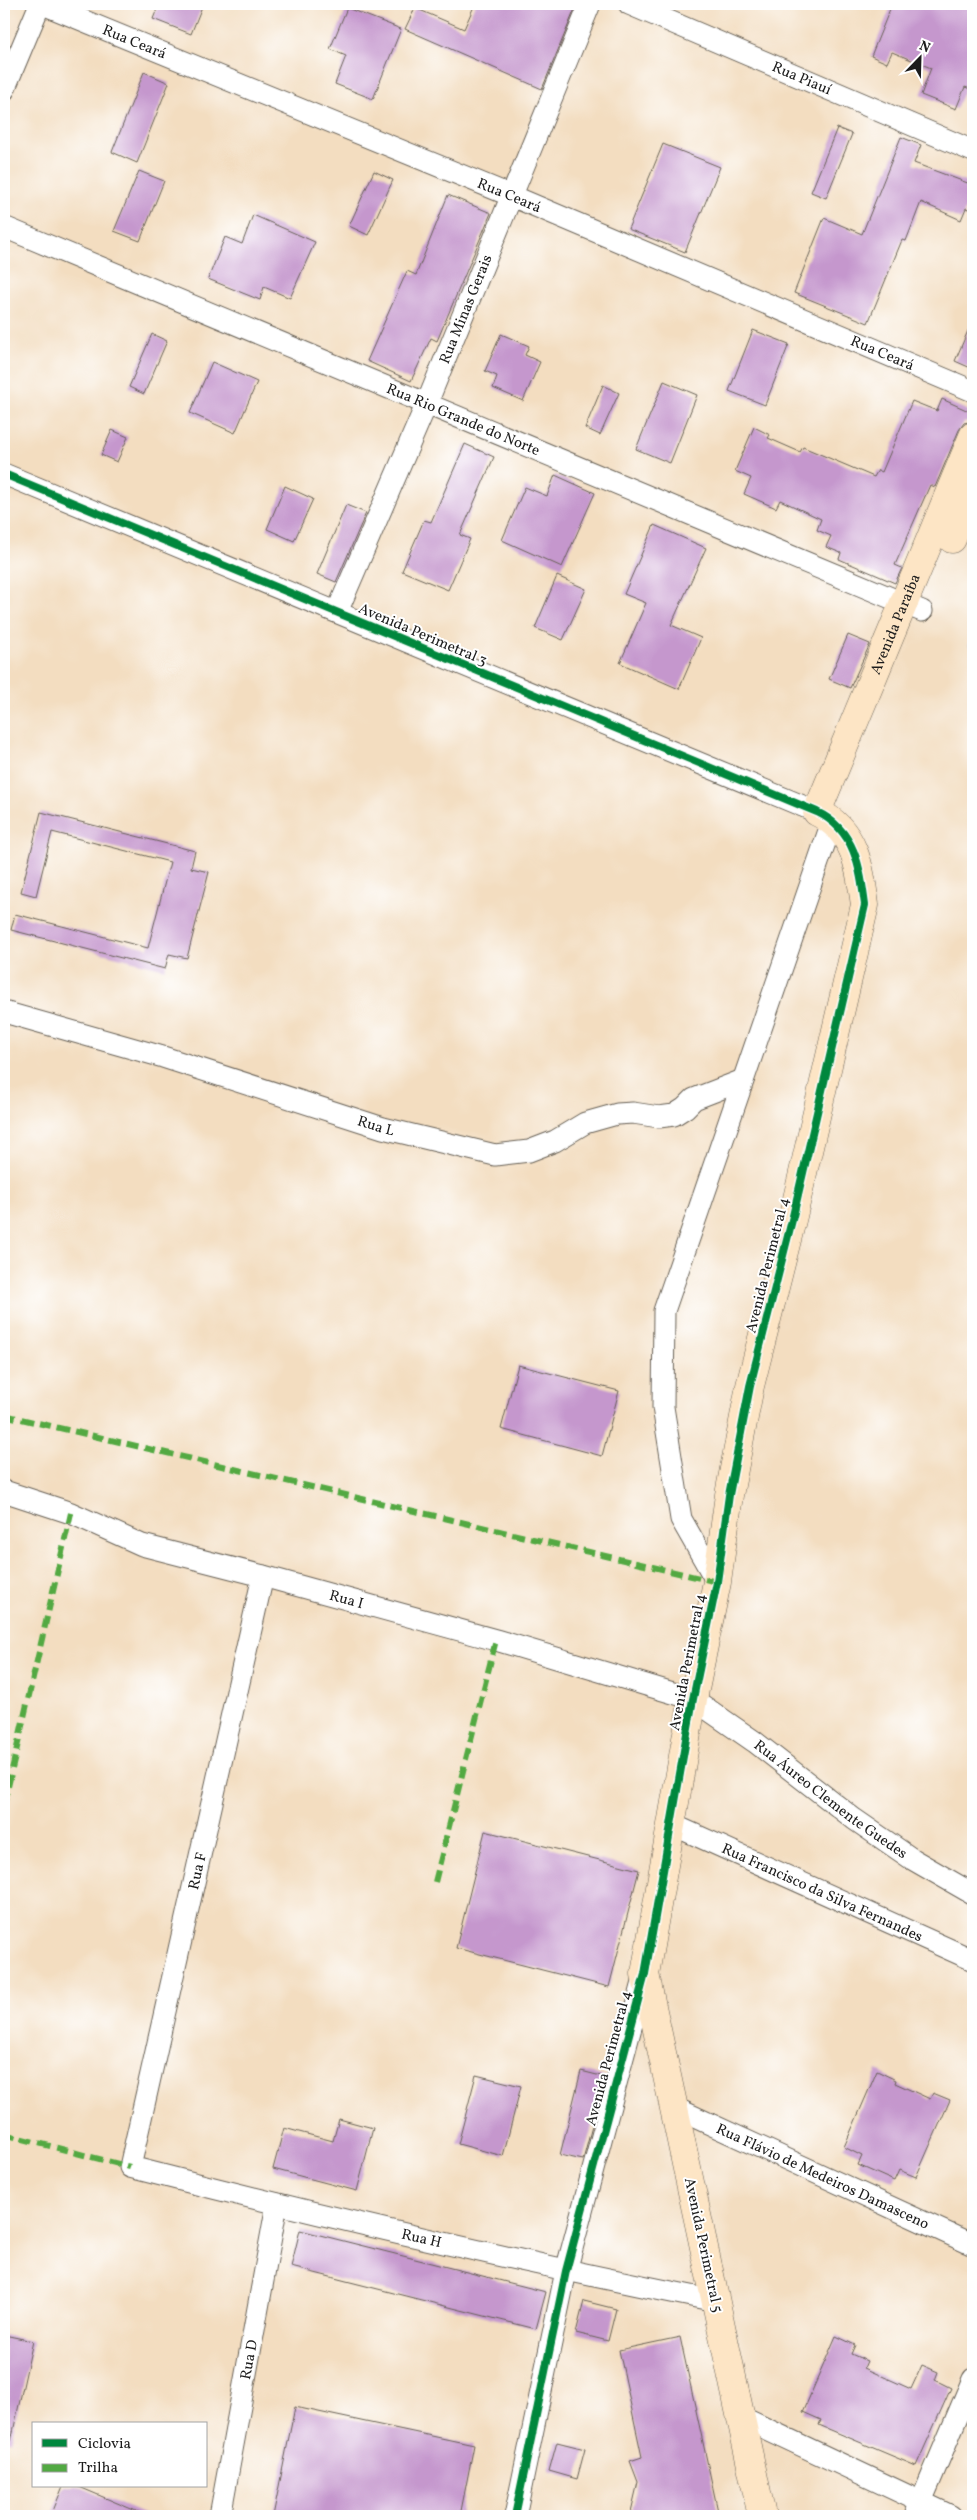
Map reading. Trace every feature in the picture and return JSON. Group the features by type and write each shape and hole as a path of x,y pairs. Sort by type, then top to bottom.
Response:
{"street":[{"path":"4,90 42,4"},
{"name":"Rua Ceará","path":"42,4 512,196 973,391"},
{"name":"Rua Minas Gerais","path":"336,612 427,403 590,4"},
{"name":"Rua Piauí","path":"629,4 973,151"},
{"name":"Rua Rio Grande do Norte","path":"4,227 913,608"},
{"name":"Avenida Paraíba","path":"913,608 973,436"},
{"name":"Avenida Perimetral 3","path":"4,474 825,816"},
{"name":"Avenida Paraíba","path":"825,816 913,608 973,488"},
{"path":"717,1582 680,1520 662,1407 664,1311 743,1080 825,816"},
{"name":"Avenida Perimetral 4","path":"515,2516 566,2271 645,1974 693,1699 717,1582 729,1495 750,1386 793,1216 866,905 861,872 855,853 825,816"},
{"name":"Rua L","path":"4,1012 163,1057 383,1128 495,1155 529,1151 555,1142 585,1123 617,1114 633,1113 659,1117 674,1115 694,1099 743,1080"},
{"name":"Rua I","path":"4,1491 71,1512 142,1545 496,1640 693,1699"},
{"name":"Rua F","path":"130,2167 263,1576"},
{"name":"Rua Áureo Clemente Guedes","path":"693,1699 763,1747 854,1819 912,1859 973,1894"},
{"name":"Rua Francisco da Silva Fernandes","path":"671,1824 973,1960"},
{"name":"Avenida Perimetral 5","path":"645,1974 762,2516"},
{"name":"Rua Flávio de Medeiros Damasceno","path":"673,2107 973,2245"},
{"name":"Rua H","path":"130,2167 277,2204 566,2271 716,2300"},
{"name":"Rua D","path":"220,2516 277,2204"},
{"path":"918,2510 973,2379"},
{"path":"739,2416 918,2510 951,2516"}],"building":[{"path":"159,4 203,4 191,34 153,19"},
{"path":"475,4 577,4 542,89 405,29 415,8 464,29"},
{"path":"892,4 973,4 973,90 965,87 956,109 921,95 931,68 892,52 887,63 871,56"},
{"path":"347,8 401,29 373,99 335,84 346,56 330,49"},
{"path":"144,72 169,83 137,163 112,152"},
{"path":"837,128 852,134 826,198 811,192"},
{"path":"901,137 921,145 914,163 973,185 973,211 966,208 961,220 921,202 906,241 902,240 868,323 794,293 824,218 862,234"},
{"path":"663,144 720,167 685,252 628,229"},
{"path":"139,171 164,181 140,241 114,231"},
{"path":"374,171 393,180 368,235 349,226"},
{"path":"448,195 491,213 437,341 431,338 411,381 367,361 407,271 416,275"},
{"path":"253,215 315,242 290,298 264,287 260,300 208,279 225,237 242,244"},
{"path":"973,319 973,369 955,361"},
{"path":"753,330 789,344 765,405 729,391"},
{"path":"152,334 167,341 144,394 129,387"},
{"path":"501,334 529,346 525,355 540,362 523,401 493,388 497,376 485,371"},
{"path":"212,362 257,382 235,433 190,413"},
{"path":"664,381 697,395 670,463 636,449"},
{"path":"603,385 619,393 600,435 585,428"},
{"path":"942,399 973,413 973,421 964,423 959,430 935,487 930,485 895,565 902,568 895,583 839,559 841,553 826,547 831,536 817,530 821,519 780,500 776,508 744,494 751,478 735,471 754,427 770,435 768,438 800,452 803,447 874,477 878,470 882,472 912,401 937,411"},
{"path":"112,430 128,437 117,462 101,455"},
{"path":"465,444 494,457 460,535 470,539 448,590 402,571 424,520 431,522"},
{"path":"555,475 595,493 562,567 502,540 525,487 547,496"},
{"path":"285,486 313,499 294,541 267,529"},
{"path":"346,505 366,513 336,582 317,574"},
{"path":"654,525 706,548 671,625 701,638 679,689 620,663 646,603 624,594"},
{"path":"557,576 586,589 563,640 535,628"},
{"path":"848,635 870,644 850,688 829,679"},
{"path":"41,812 195,851 191,868 209,872 187,958 169,954 165,969 11,930 15,914 148,948 170,862 52,832 36,896 21,892"},
{"path":"518,1365 619,1391 602,1456 501,1429"},
{"path":"485,1831 639,1870 609,1987 456,1948"},
{"path":"581,2071 605,2077 583,2160 560,2155"},
{"path":"877,2071 896,2080 895,2083 930,2099 933,2093 950,2100 916,2177 899,2170 894,2181 858,2165 862,2156 844,2147"},
{"path":"476,2075 521,2086 503,2156 458,2144"},
{"path":"339,2119 373,2128 357,2191 273,2169 284,2128 333,2141"},
{"path":"300,2230 546,2292 536,2329 291,2267"},
{"path":"584,2301 616,2309 608,2341 576,2333"},
{"path":"4,2335 33,2341 11,2441 4,2440"},
{"path":"836,2336 855,2345 851,2354 867,2361 864,2368 911,2389 922,2365 938,2372 935,2380 951,2388 916,2466 819,2425 821,2420 803,2412"},
{"path":"680,2337 719,2516 630,2516 638,2482 630,2461 642,2457 619,2350"},
{"path":"295,2407 474,2445 460,2516 273,2516"},
{"path":"557,2442 585,2449 577,2479 549,2471"},
{"path":"62,2488 82,2488 148,2516 51,2516"}],"marked path":[{"path":"4,1415 717,1582"},
{"path":"4,1804 71,1513"},
{"path":"435,1882 496,1640"},
{"path":"4,2134 130,2167"}],"cycle path":[{"path":"4,474 817,812 830,820 848,839 858,864 865,905 793,1216 750,1386 729,1495 717,1582 693,1699 645,1974 566,2271 515,2516"}]}
